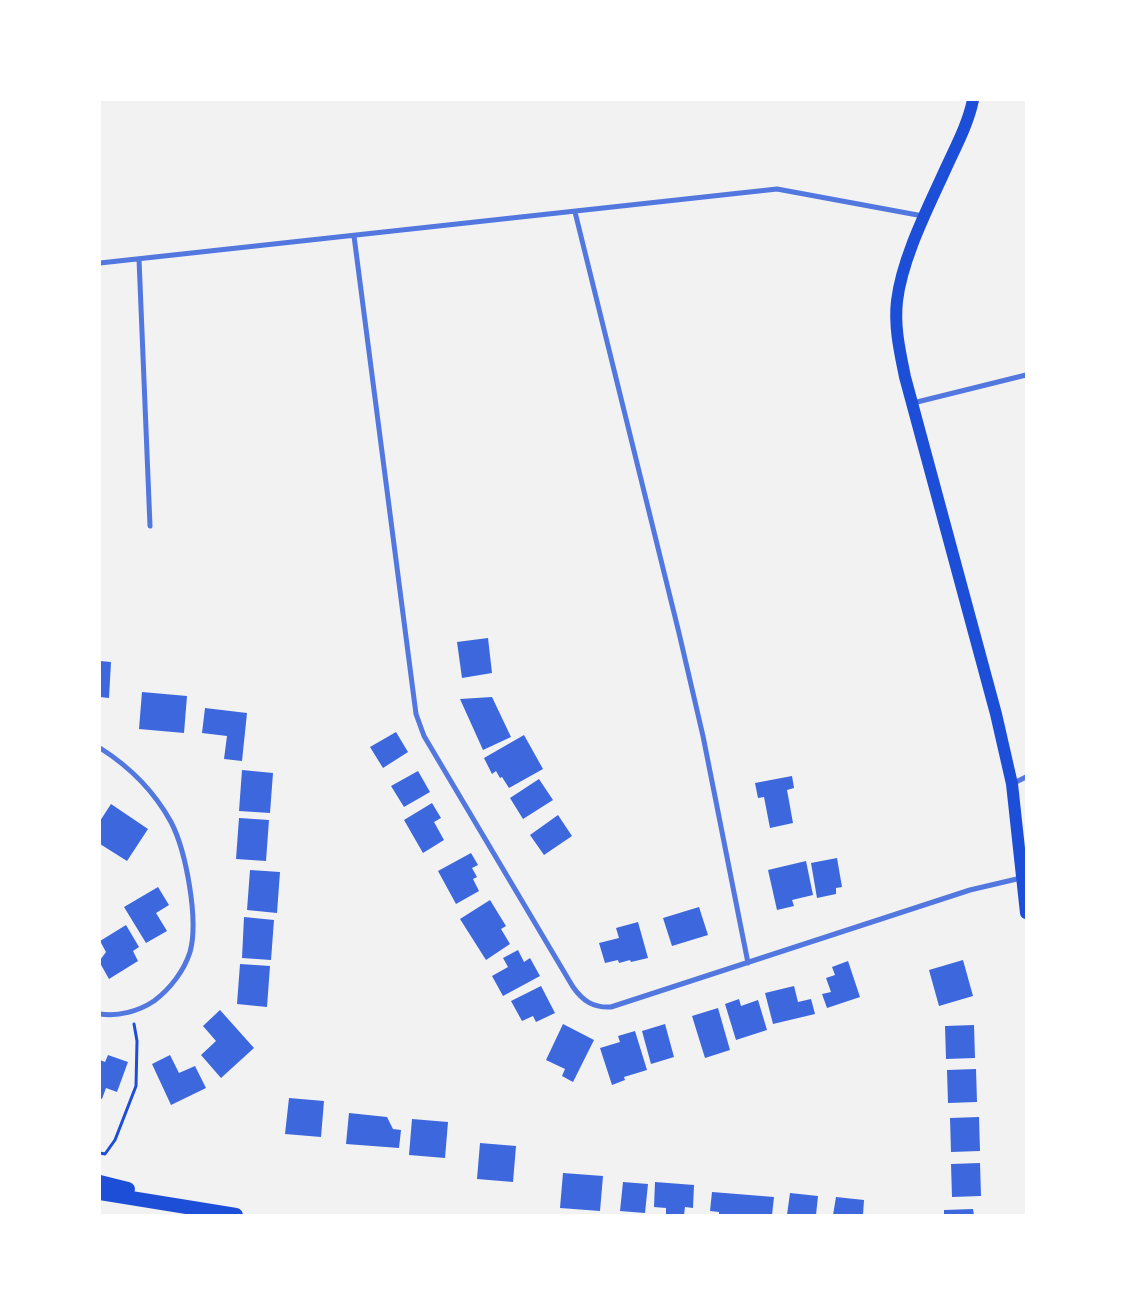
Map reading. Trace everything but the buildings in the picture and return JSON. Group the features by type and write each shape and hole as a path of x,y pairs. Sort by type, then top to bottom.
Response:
{"highway":[{"path":"100,1182 233,1215"},
{"path":"100,1192 233,1215"}],"main road":[{"path":"973,100 963,132 924,216 904,269 897,300 897,336 912,403 994,705 1012,784 1026,913"}],"street":[{"path":"100,263 778,189 924,216"},
{"path":"574,212 703,736 748,963"},
{"path":"354,236 416,714 424,736 573,987 587,1002 595,1006 611,1007 970,890 1022,878"},
{"path":"139,259 150,526"},
{"path":"912,403 1023,375"},
{"path":"100,748 114,756 143,782 158,799 172,823 180,845 190,895 193,926 190,952 185,965 170,987 159,997 141,1008 116,1014 100,1014"},
{"path":"1012,784 1026,777"}],"path":[{"path":"100,1153 105,1154 115,1140 136,1086 137,1041 132,1011"}]}
